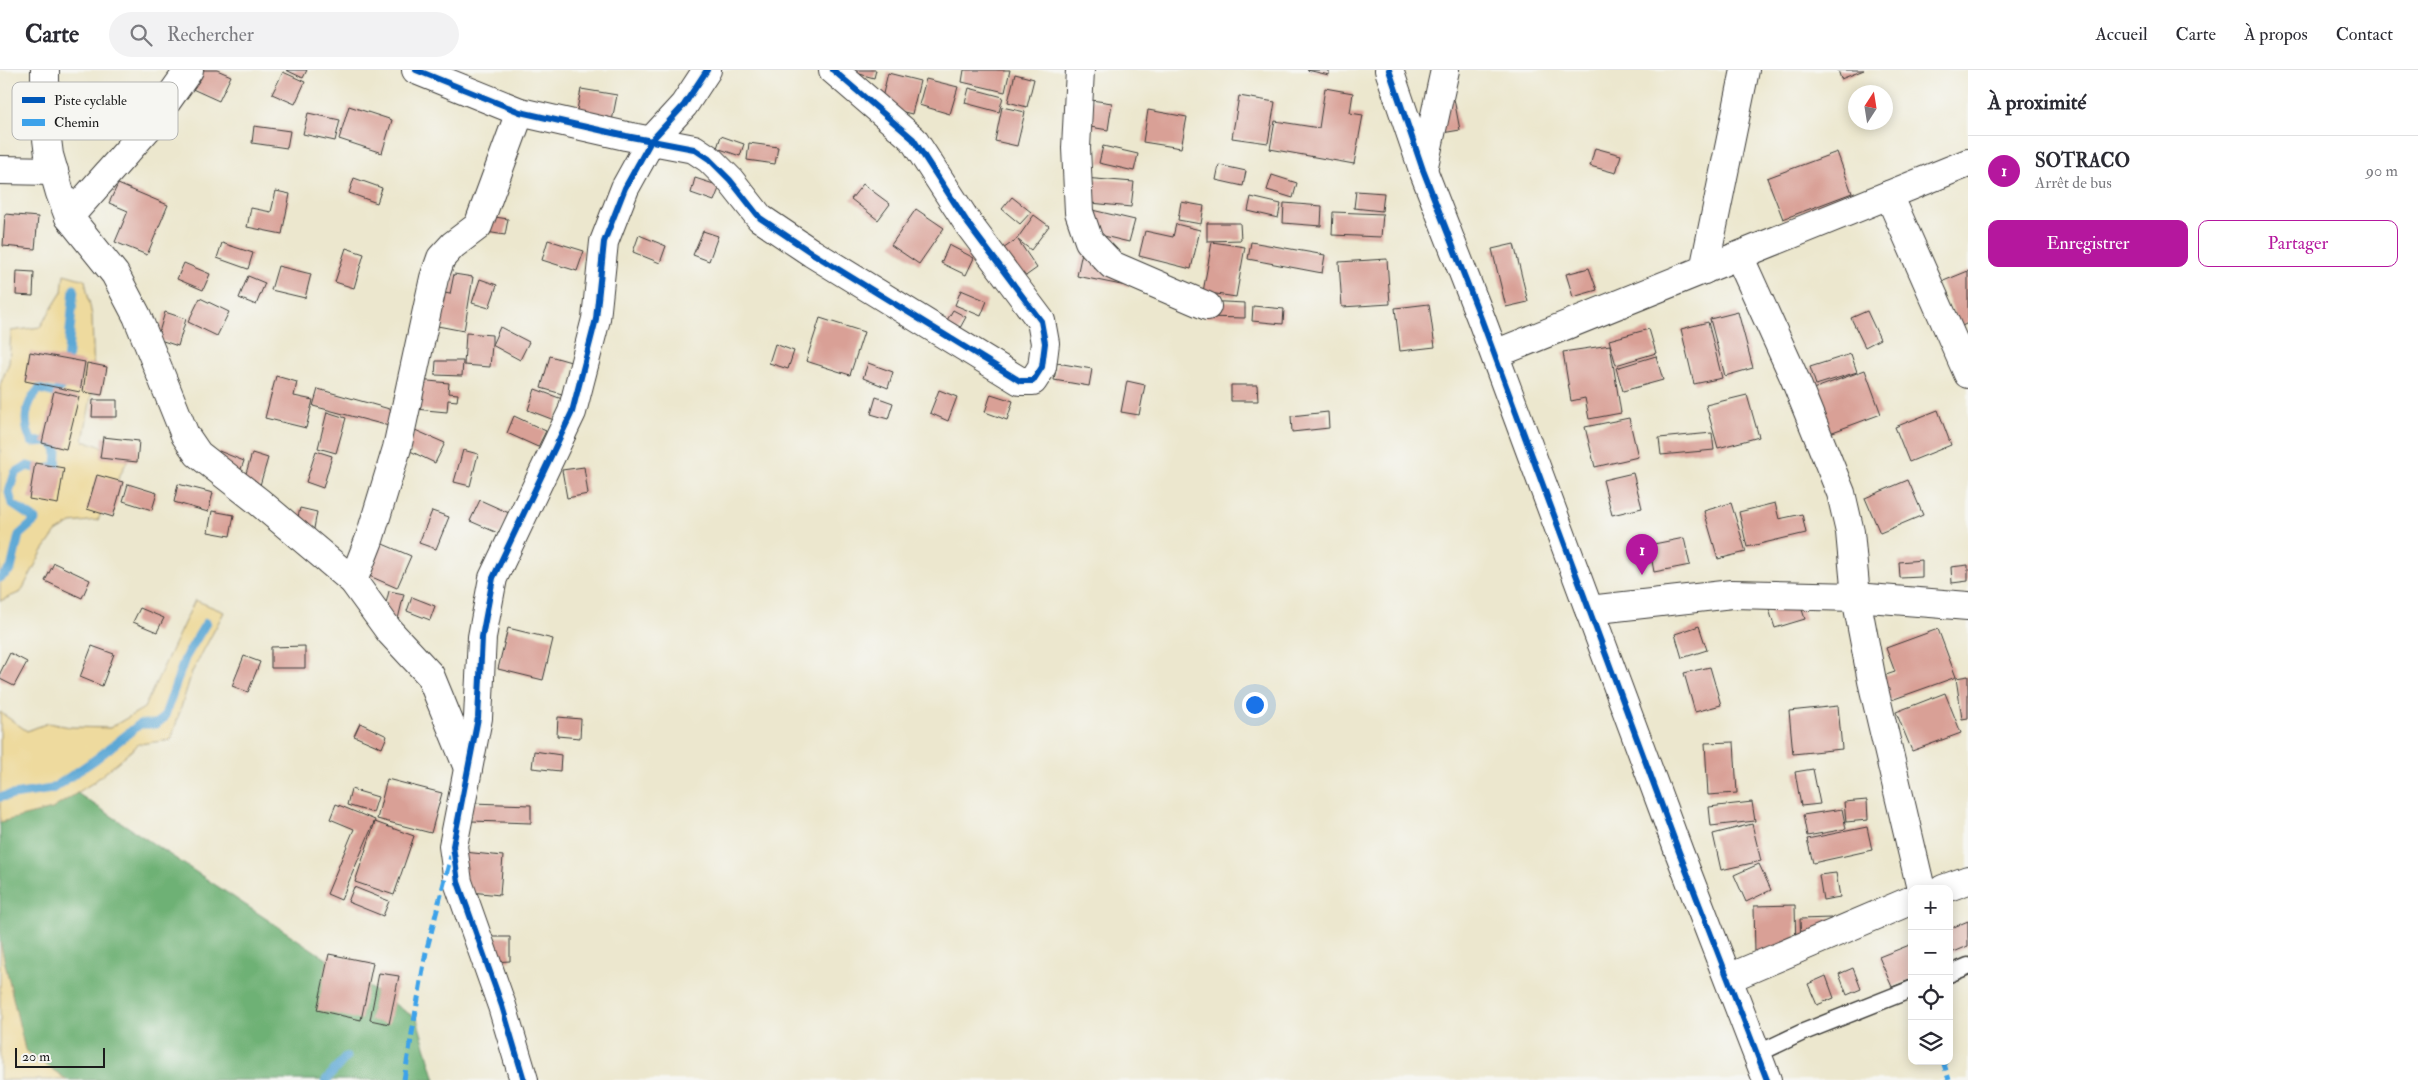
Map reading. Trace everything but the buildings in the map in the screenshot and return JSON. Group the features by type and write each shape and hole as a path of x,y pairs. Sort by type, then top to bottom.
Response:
{"street":[{"path":"178,86 189,70"},
{"path":"416,70 477,81 520,112 694,149 709,159 730,180 760,218 957,344 1020,381 1033,381 1042,367 1045,343 1041,321 969,225 913,139 833,70"},
{"path":"524,1080 502,1006 458,882 453,846 478,718 482,637 493,578 572,412 596,319 604,242 625,188 651,141 684,105 707,70"},
{"path":"1080,70 1076,148 1079,212 1089,241 1112,265 1207,306"},
{"path":"1389,70 1423,170 1495,354 1589,610 1767,1080"},
{"path":"1423,170 1445,70"},
{"path":"1704,270 1745,70"},
{"path":"353,581 369,540 397,448 432,288 441,258 453,245 478,226 520,112"},
{"path":"48,140 54,172 69,217 115,274 137,316 185,435 198,454 258,501 353,581 390,632 430,675 468,768"},
{"path":"69,217 137,140"},
{"path":"1495,354 1968,163"},
{"path":"0,170 54,172"},
{"path":"1889,195 1968,374"},
{"path":"1739,256 1794,377 1841,493 1850,532 1856,597 1872,682 1920,885"},
{"path":"1589,610 1732,594 1856,597 1968,606"},
{"path":"1953,885 1968,880"},
{"path":"1729,978 1908,902"}],"lane":[{"path":"1953,972 1968,966"},
{"path":"1757,1054 1801,1033 1908,991"}],"green space":[{"path":"77,793 417,1019 435,1080 67,1080 25,1050 0,942 0,822 52,809"}],"sand":[{"path":"64,274 85,280 92,316 94,381 83,441 130,455 98,520 71,523 56,532 42,552 21,592 0,601 0,385 9,363 11,331 40,327 62,292"},
{"path":"195,600 224,612 192,672 171,740 139,744 94,782 52,809 0,822 0,712 27,731 48,723 70,727 110,728 144,708"},
{"path":"0,942 25,1050 67,1080 0,1080"}],"waterway":[{"path":"0,578 11,569 19,535 36,520 12,504 9,492 15,473 27,466 44,470 56,466 57,450 50,441 32,442 27,428 26,414 34,395 39,389 55,393 65,383 74,289"},
{"path":"0,797 52,789 96,759 140,724 156,724 164,718 185,658 206,623"},
{"path":"326,1080 346,1057"}],"marked path":[{"path":"404,1080 426,952 451,856"},
{"path":"1944,1065 1949,1080"}],"cycle path":[{"path":"416,70 520,112 694,149 709,159 730,180 760,218 812,253 1020,381 1033,381 1042,367 1045,343 1041,321 969,225 913,139 833,70"},
{"path":"524,1080 502,1006 458,882 453,846 478,718 482,637 493,578 572,412 596,319 604,242 625,188 651,141 684,105 707,70"},
{"path":"1389,70 1423,170 1482,321 1679,852 1767,1080"}],"place":[{"name":"SOTRACO","path":"1642,575"}]}
